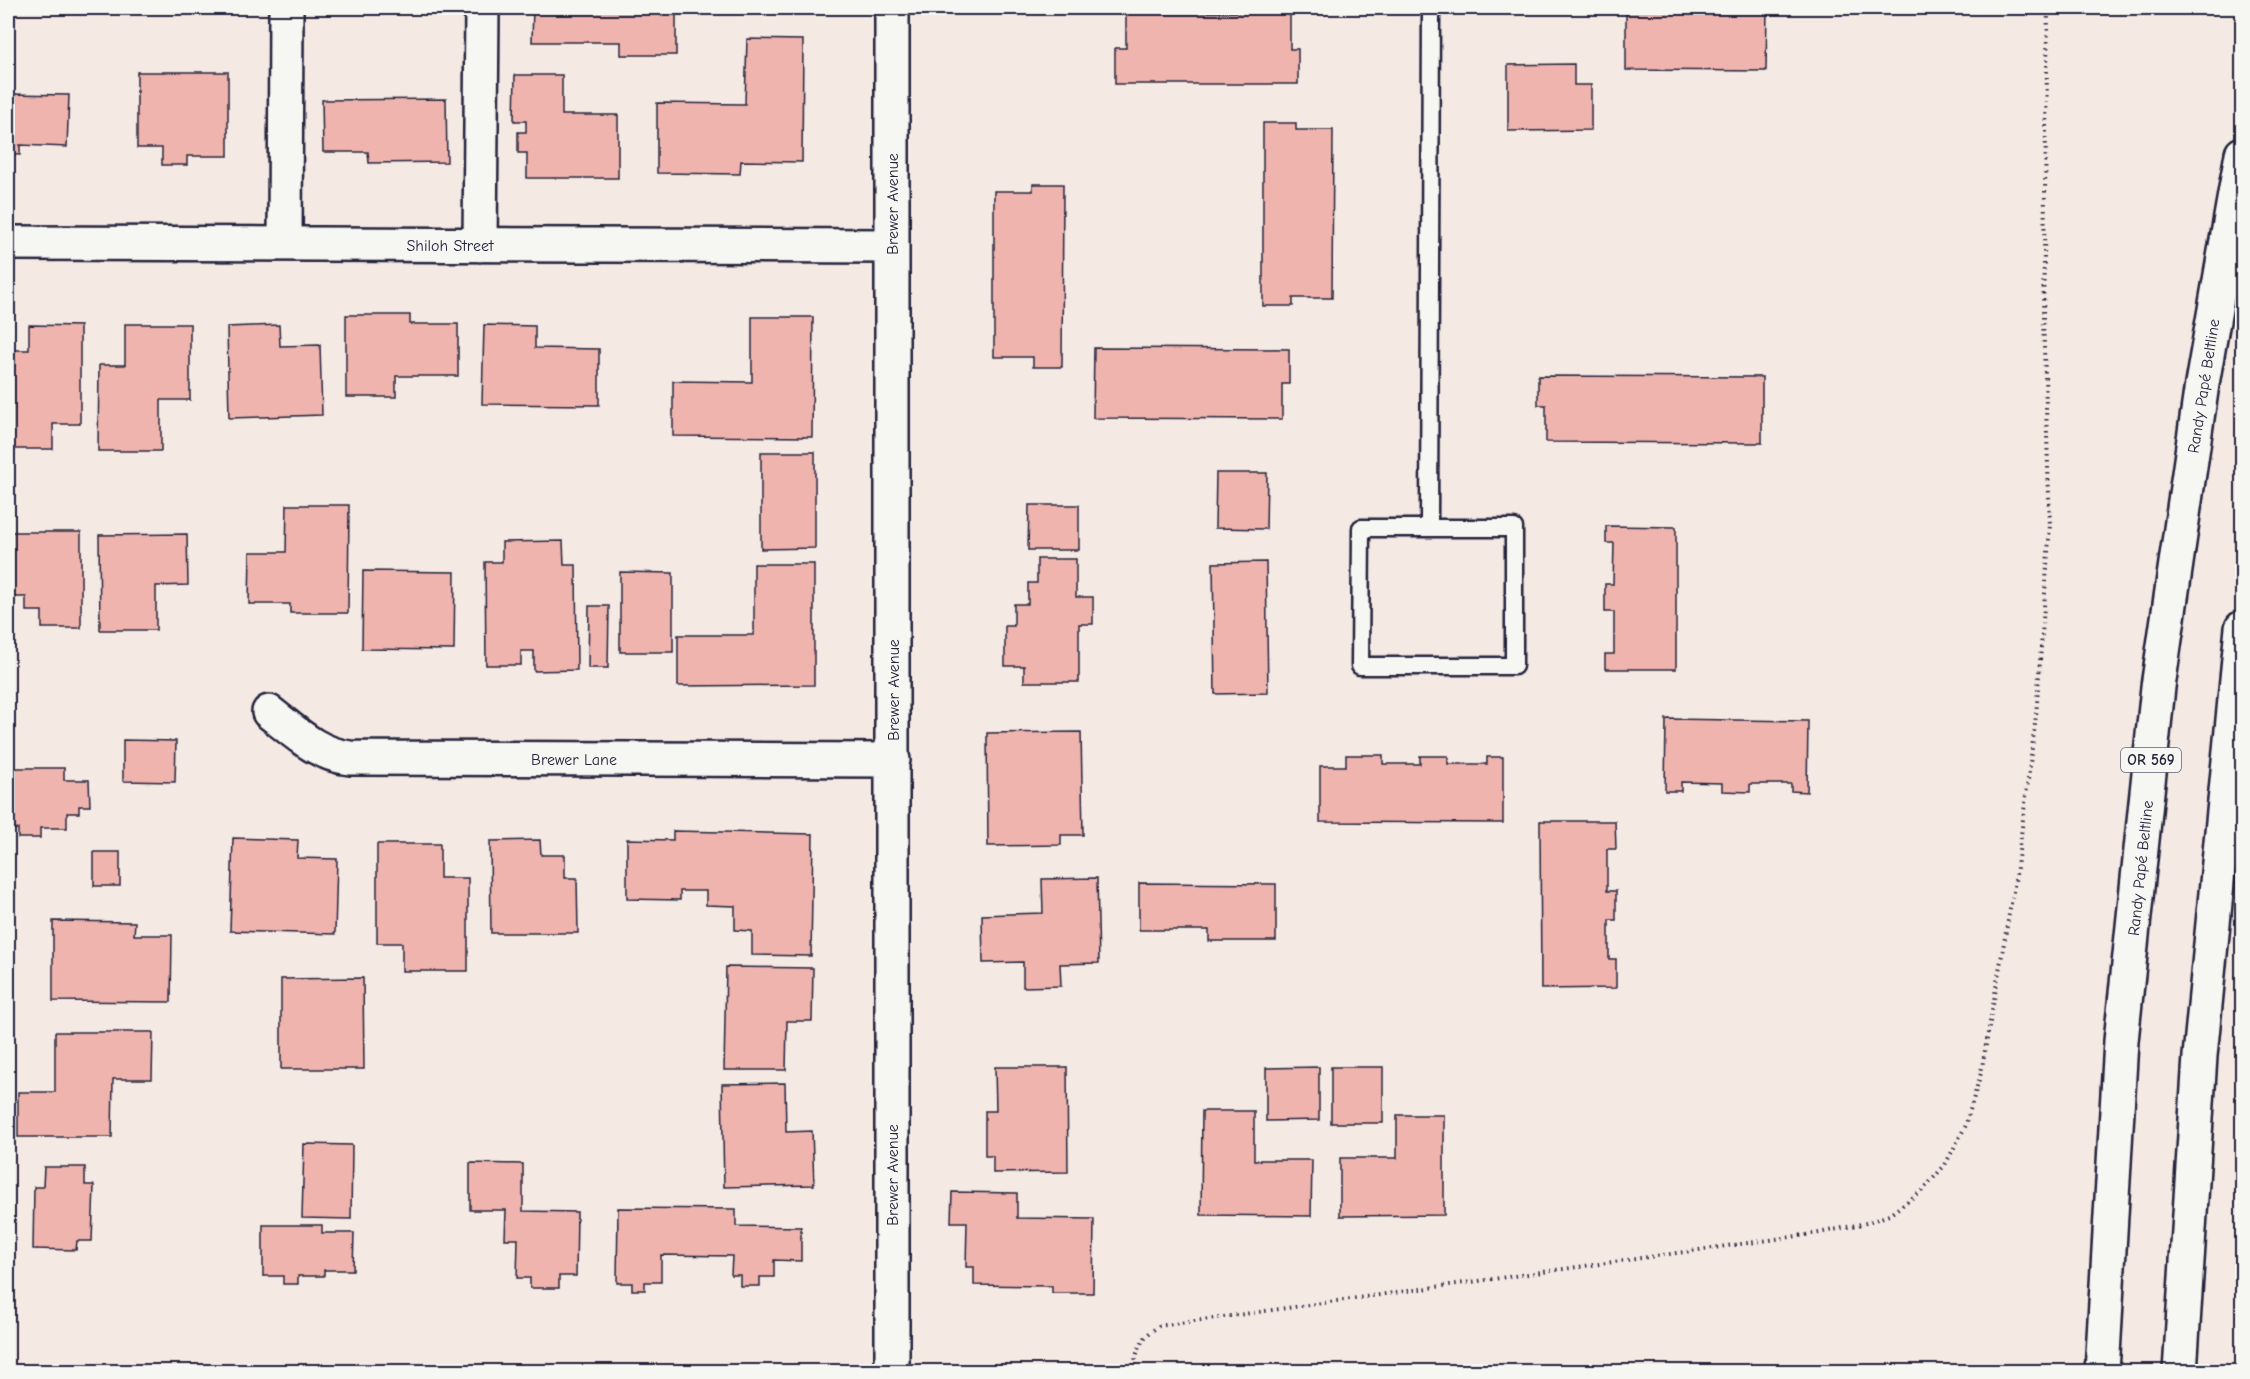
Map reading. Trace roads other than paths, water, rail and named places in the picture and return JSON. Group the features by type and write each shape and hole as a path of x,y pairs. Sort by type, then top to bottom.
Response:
{"main road":[{"path":"285,244 286,8"},
{"path":"480,245 482,8"},
{"name":"Brewer Avenue","path":"892,8 892,1371"},
{"name":"Randy Papé Beltline","path":"2102,1371 2121,1041 2158,687 2202,384 2242,154"},
{"name":"Shiloh Street","path":"8,243 892,246"},
{"path":"2181,1371 2200,1056 2242,628"},
{"name":"Brewer Lane","path":"269,712 311,745 334,756 350,758 893,760"}],"lane":[{"path":"1429,528 1431,8"},
{"path":"1361,528 1429,528 1514,528 1514,666 1360,666 1361,528"}]}
